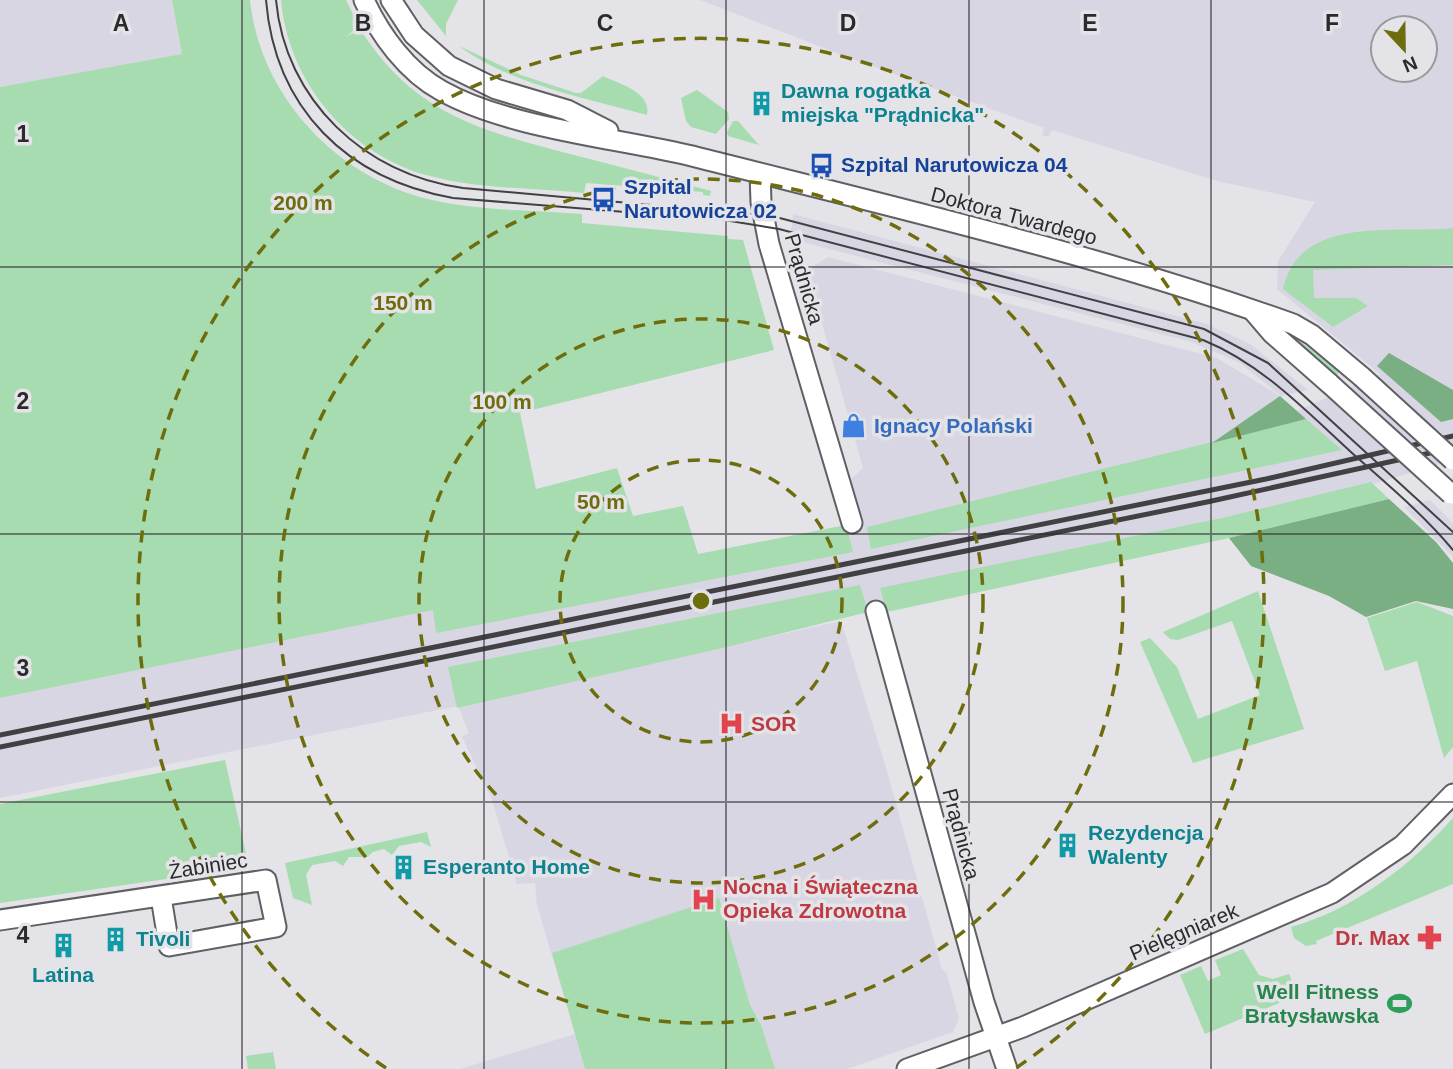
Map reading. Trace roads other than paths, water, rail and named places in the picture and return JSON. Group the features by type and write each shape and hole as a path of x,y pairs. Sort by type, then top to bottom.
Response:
{"street":[{"path":"365,0 381,32 403,60 441,91 516,119 631,142 760,174"},
{"path":"391,0 400,18 414,35 449,65 496,89 568,110 631,142"},
{"name":"Doktora Twardego","path":"760,174 1116,266 1254,311 1312,334 1453,460"},
{"name":"Prądnicka","path":"760,174 761,202 769,244 852,523"},
{"path":"1254,311 1272,333 1452,495"},
{"name":"Prądnicka","path":"876,611 1007,1069"},
{"name":"Pielęgniarek","path":"907,1069 996,1037 1339,889 1404,845 1453,794"},
{"name":"Żabiniec","path":"0,920 266,880 276,927 169,946 161,897"}],"tram line":[{"path":"266,0 272,39 284,74 301,106 323,133 350,156 380,174 415,189 453,198 724,220 779,229 1203,340 1245,362 1282,390 1404,500 1453,550"},
{"path":"276,0 283,36 295,70 313,100 336,127 363,149 394,167 427,180 463,188 772,216 1204,329 1268,363 1453,532"}],"railway":[{"path":"0,735 1266,479 1453,436"},
{"path":"0,747 1207,502 1453,448"}],"place":[{"name":"Dawna rogatka miejska \"Prądnicka\"","path":"761,103"},
{"name":"Szpital Narutowicza 04","path":"821,165"},
{"name":"Szpital Narutowicza 02","path":"604,199"},
{"name":"Ignacy Polański","path":"854,426"},
{"name":"SOR","path":"731,724"},
{"name":"Rezydencja Walenty","path":"1068,845"},
{"name":"Esperanto Home","path":"403,867"},
{"name":"Nocna i Świąteczna Opieka Zdrowotna","path":"703,899"},
{"name":"Dr. Max","path":"1430,938"},
{"name":"Tivoli","path":"116,939"},
{"name":"Latina","path":"63,946"},
{"name":"Well Fitness Bratysławska","path":"1399,1004"}]}
